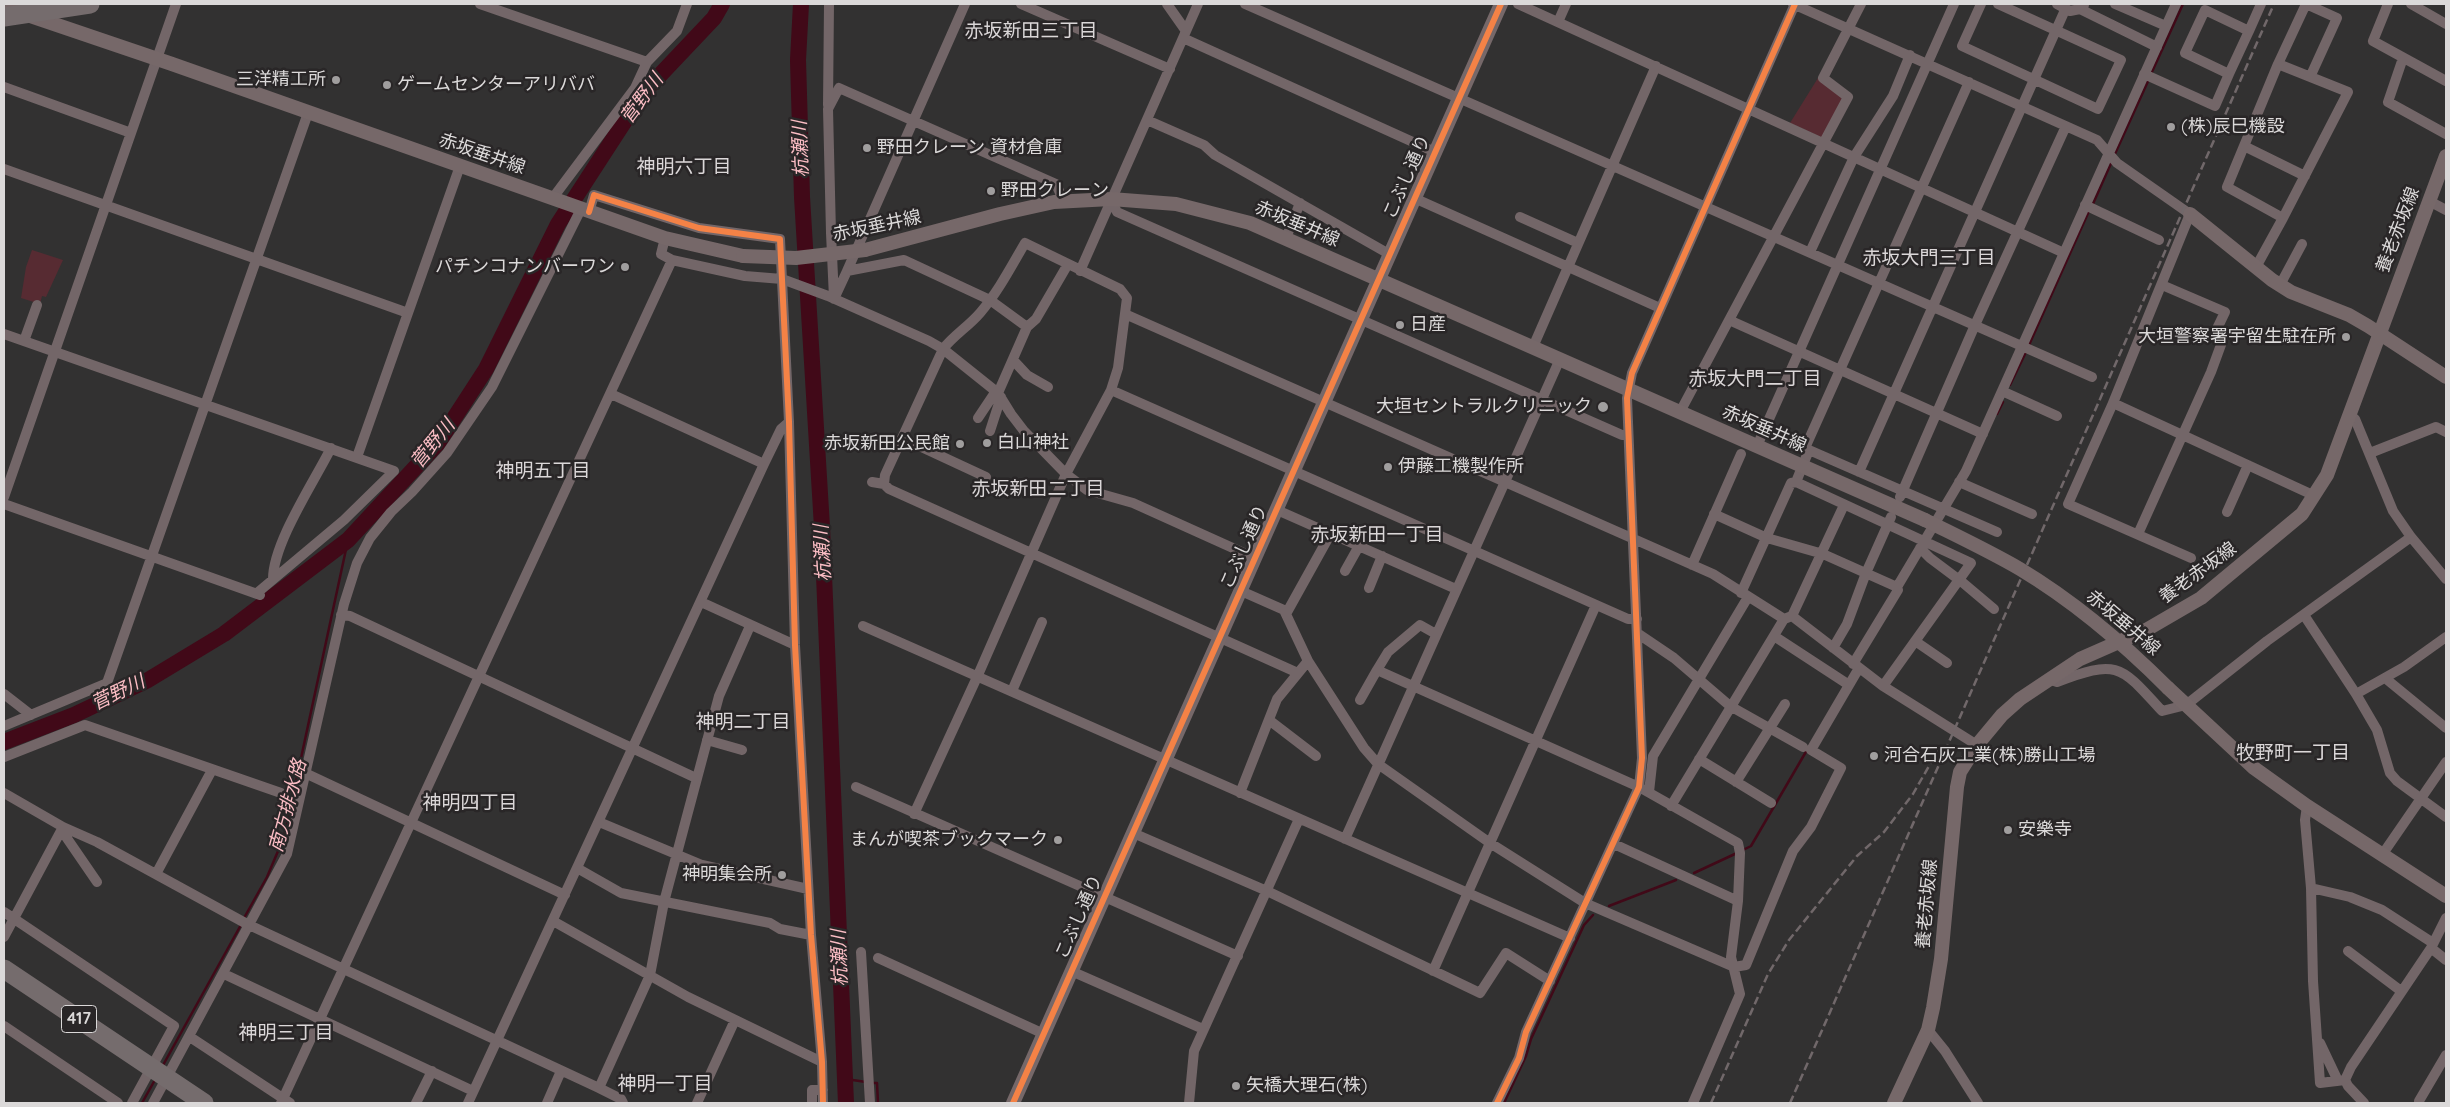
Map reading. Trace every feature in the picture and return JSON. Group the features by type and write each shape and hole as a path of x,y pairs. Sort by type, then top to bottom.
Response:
{"highway":[{"path":"5,10 90,4"},
{"name":"417","path":"4,968 204,1103"}],"main road":[{"name":"こぶし通り","path":"1013,1103 1278,510 1378,278 1501,4"},
{"name":"赤坂垂井線","path":"5,10 156,59 665,238 743,256 796,258 865,250 1000,214 1064,202 1111,199 1176,204 1250,223 1925,520 1993,553 2054,591 2112,636 2254,768 2307,806 2446,896"},
{"name":"養老赤坂線","path":"1894,1103 1928,1030 1941,958 1960,772 1977,745 2002,715 2048,679 2080,659 2146,630 2201,598 2302,514 2327,474 2446,156"},
{"path":"2190,214 2280,285 2291,292 2349,315 2380,333 2446,377"}],"street":[{"path":"4,498 176,4"},
{"path":"480,4 647,62"},
{"path":"555,200 635,88 647,62 676,31 687,4"},
{"path":"829,4 828,109 831,297"},
{"path":"831,297 847,271 866,230 966,4"},
{"path":"1021,4 1170,69"},
{"path":"1167,4 1185,34 1435,152"},
{"path":"1080,271 1198,4"},
{"path":"1245,4 2092,377"},
{"path":"1518,4 1748,107 1880,170 2064,253"},
{"path":"1558,22 1566,4"},
{"path":"1644,790 1628,435 1628,389 1632,373 1660,308 1794,4 2097,140 2112,157 2190,214 2113,404 2068,504 2191,558"},
{"path":"1680,412 1848,97 1823,78 1850,29 1861,4"},
{"path":"1982,4 1962,46 2098,109 2121,60 1998,4"},
{"path":"2116,4 2166,26"},
{"path":"1241,591 1284,610 1308,661 1364,748 1378,764 1490,842 1585,903 1707,954 1734,968 1746,965 1793,851 1811,827 1841,768 1811,750 1898,590 1897,587 1925,546 1962,483 2002,391 2026,348 2064,253 2089,207 2112,157 2148,76 2157,46 2176,4"},
{"path":"2148,76 2215,106 2261,4"},
{"path":"2283,218 2227,187 2278,64 2306,4 2337,18 2311,75"},
{"path":"2388,4 2372,42 2446,81"},
{"path":"2411,4 2446,24"},
{"path":"1757,446 1927,63 1949,5"},
{"path":"1858,472 2056,30 2061,7 2070,12 2082,6 2157,46"},
{"path":"2229,74 2185,53 2205,10 2249,31"},
{"path":"1810,252 1854,157 1893,96 1910,56"},
{"path":"2403,58 2388,102 2446,134"},
{"path":"2256,267 2348,92 2311,75 2278,64"},
{"path":"1533,347 1656,66"},
{"path":"1969,82 1805,448 1901,494 1946,510 1997,532"},
{"path":"4,87 131,133"},
{"path":"828,109 839,88 1056,184 1064,202"},
{"path":"4,726 106,684 258,259 308,113"},
{"path":"1147,120 1204,145 1215,155 1389,254"},
{"path":"1901,494 2066,126"},
{"path":"2244,146 2305,176"},
{"path":"357,457 460,166"},
{"path":"4,169 408,313"},
{"path":"132,1103 190,1037 287,854 341,615 357,563 370,538 391,512 447,453 492,387 594,195 699,228 780,239 785,280 795,645 808,889 822,1062 823,1103"},
{"path":"1414,198 1660,308"},
{"path":"1111,199 1118,212 1541,400 1622,435 1628,435"},
{"path":"2429,201 2446,210"},
{"path":"1286,238 1300,203"},
{"path":"2089,207 2159,240"},
{"path":"1520,217 1578,243"},
{"path":"831,233 866,230"},
{"path":"665,238 661,254 672,260 745,276 785,280 831,297 943,349 998,394 1024,431 1066,474 1086,490 1133,503 1255,558"},
{"path":"884,484 902,438 943,349 956,334 978,315 990,300 1025,243 1120,289 1127,298 1118,368 1111,390 1066,474 978,676 914,814"},
{"path":"2280,285 2302,244"},
{"path":"190,1037 285,1102 320,1019 410,823 672,260"},
{"path":"847,271 904,260 990,300 1027,328"},
{"path":"990,431 998,394 1027,328 1036,319 1068,264"},
{"path":"2138,534 2222,342 2213,336 2225,312 2162,285"},
{"path":"24,341 37,305"},
{"path":"1125,314 1713,574 1744,595 1788,618 1833,648 1883,686 1977,745"},
{"path":"1729,320 1983,434"},
{"path":"4,334 394,471 344,520 273,579 259,594 4,504"},
{"path":"1345,839 1560,359"},
{"path":"1013,360 1027,375 1048,387"},
{"path":"1111,390 1628,619 1637,619"},
{"path":"2002,391 2057,416"},
{"path":"611,394 764,464"},
{"path":"978,418 998,394"},
{"path":"2113,404 2315,496"},
{"path":"2348,414 2355,419 2393,511 2411,537 2446,579"},
{"path":"468,1103 764,464 781,430 789,422"},
{"path":"2370,453 2436,427 2446,432"},
{"path":"902,438 986,477"},
{"path":"273,579 273,569 282,541 331,448"},
{"path":"1497,1103 1520,1058 1526,1032 1585,903 1614,844 1644,790 1652,756 1698,679 1744,595 1791,484 1796,482 1809,450"},
{"path":"1692,564 1741,454"},
{"path":"2227,512 2248,465"},
{"path":"872,482 884,484 889,489 1298,673"},
{"path":"1796,482 1844,505 1890,521 1925,546 1960,580 1994,609"},
{"path":"1962,483 2032,514"},
{"path":"1671,806 1730,706 1774,636 1788,618 1823,554 1844,505"},
{"path":"1278,510 1456,589"},
{"path":"1714,514 1767,538 1823,554 1897,587"},
{"path":"1833,648 1847,624 1866,573 1890,521"},
{"path":"1286,614 1330,534"},
{"path":"2048,679 2057,682 2087,671 2113,668 2133,678 2162,711 2186,705 2304,615 2411,537"},
{"path":"1345,571 1359,546"},
{"path":"1883,686 1972,563 1925,546"},
{"path":"1369,588 1382,556"},
{"path":"701,602 795,645"},
{"path":"1433,971 1469,894 1490,842 1596,605"},
{"path":"341,615 350,616 696,778"},
{"path":"2304,615 2356,694 2377,730 2390,772 2446,817"},
{"path":"1012,691 1042,622"},
{"path":"1360,700 1388,652 1420,625 1436,634"},
{"path":"599,1088 650,975 675,856 719,696 750,626"},
{"path":"863,626 1570,938"},
{"path":"1637,633 1674,658 1730,706 1803,747"},
{"path":"1774,636 1847,683"},
{"path":"2356,694 2404,668 2446,637"},
{"path":"1916,641 1947,663"},
{"path":"1240,793 1277,699 1308,661"},
{"path":"1377,670 1644,790 1738,843 1738,901 1732,957 1740,994 1692,1103"},
{"path":"2385,678 2446,728"},
{"path":"4,694 31,715"},
{"path":"1736,782 1785,704"},
{"path":"1269,720 1316,756"},
{"path":"4,757 84,725 281,793"},
{"path":"707,740 742,750"},
{"path":"1699,759 1772,803"},
{"path":"2382,855 2446,762"},
{"path":"156,874 212,770"},
{"path":"305,773 565,895"},
{"path":"856,787 1238,956"},
{"path":"4,793 63,829 97,842 248,925 599,1088 621,1099 623,1103"},
{"path":"2307,806 2305,820 2311,888 2320,1083 2342,1080 2432,945 2446,918"},
{"path":"1189,1103 1194,1051 1299,819"},
{"path":"599,822 675,856 702,865 808,889"},
{"path":"63,829 98,882"},
{"path":"4,937 63,829"},
{"path":"1133,834 1267,891 1480,993 1506,954 1550,980"},
{"path":"1614,844 1738,901"},
{"path":"578,868 621,893 770,924 780,929 811,935"},
{"path":"2311,888 2350,897 2382,910 2432,945 2446,960"},
{"path":"4,912 174,1026 159,1073 153,1103"},
{"path":"553,921 688,997 822,1062"},
{"path":"2348,951 2401,991"},
{"path":"861,952 870,1103"},
{"path":"878,958 1044,1034"},
{"path":"1071,970 1203,1028"},
{"path":"224,974 473,1090"},
{"path":"697,1103 735,1020"},
{"path":"4,1026 118,1103"},
{"path":"1928,1030 1945,1051 1978,1103"},
{"path":"2317,1038 2342,1080 2364,1103"},
{"path":"2420,1102 2446,1055"},
{"path":"416,1103 432,1071"},
{"path":"547,1103 562,1071"},
{"path":"812,1103 812,1090 823,1090"}],"shaded area":[{"path":"1818,78 1844,97 1823,138 1790,123"},
{"path":"32,250 63,260 46,297 42,296 40,304 21,298 26,267"}],"waterway":[{"name":"菅野川","path":"4,742 74,715 148,680 224,634 348,540 438,443 486,369 558,224 643,93 714,18 722,4"},
{"name":"杭瀬川","path":"801,4 798,60 802,197 822,527 846,1103"},
{"path":"2151,74 2183,4"},
{"path":"2114,156 2149,79"},
{"path":"2092,206 2112,161"},
{"path":"2029,345 2089,211"},
{"path":"2010,385 2027,350"},
{"path":"1997,414 2003,402"},
{"name":"南方排水路","path":"244,918 267,877 284,837 348,540"},
{"path":"1741,851 1751,846 1807,750"},
{"path":"1694,873 1737,853"},
{"path":"1609,906 1676,880"},
{"path":"1504,1103 1526,1056 1531,1039 1584,925 1593,915"},
{"name":"南方排水路","path":"162,1067 242,923"},
{"name":"南方排水路","path":"142,1103 156,1078"},
{"path":"846,1079 866,1082"},
{"path":"871,1083 877,1083 878,1103"}],"railway":[{"path":"1790,1103 2274,4"},
{"path":"1711,1103 1768,974 1789,940 1857,856 1884,832 1913,794 1941,745"}],"cycle path":[{"path":"1013,1103 1501,4"},
{"path":"1497,1103 1519,1058 1526,1032 1639,787 1642,758 1627,398 1632,373 1795,4"},
{"path":"589,212 594,195 699,228 780,239 789,422 795,645 811,935 822,1062 823,1103"}],"place":[{"name":"三洋精工所","path":"336,80"},
{"name":"ゲームセンターアリババ","path":"387,85"},
{"name":"(株)辰巳機設","path":"2171,127"},
{"name":"野田クレーン 資材倉庫","path":"867,148"},
{"name":"野田クレーン","path":"991,191"},
{"name":"パチンコナンバーワン","path":"625,267"},
{"name":"日産","path":"1400,325"},
{"name":"大垣警察署宇留生駐在所","path":"2346,337"},
{"name":"大垣セントラルクリニック","path":"1603,407"},
{"name":"白山神社","path":"987,443"},
{"name":"赤坂新田公民館","path":"960,444"},
{"name":"伊藤工機製作所","path":"1388,467"},
{"name":"河合石灰工業(株)勝山工場","path":"1874,756"},
{"name":"安樂寺","path":"2008,830"},
{"name":"まんが喫茶ブックマーク","path":"1058,840"},
{"name":"神明集会所","path":"782,875"},
{"name":"矢橋大理石(株)","path":"1236,1086"}],"district":[{"name":"赤坂新田三丁目","path":"1031,31"},
{"name":"神明六丁目","path":"684,167"},
{"name":"赤坂大門三丁目","path":"1929,258"},
{"name":"赤坂大門二丁目","path":"1755,379"},
{"name":"神明五丁目","path":"543,471"},
{"name":"赤坂新田二丁目","path":"1038,489"},
{"name":"赤坂新田一丁目","path":"1377,535"},
{"name":"神明二丁目","path":"743,722"},
{"name":"牧野町一丁目","path":"2293,753"},
{"name":"神明四丁目","path":"470,803"},
{"name":"神明三丁目","path":"286,1033"},
{"name":"神明一丁目","path":"665,1084"}]}
